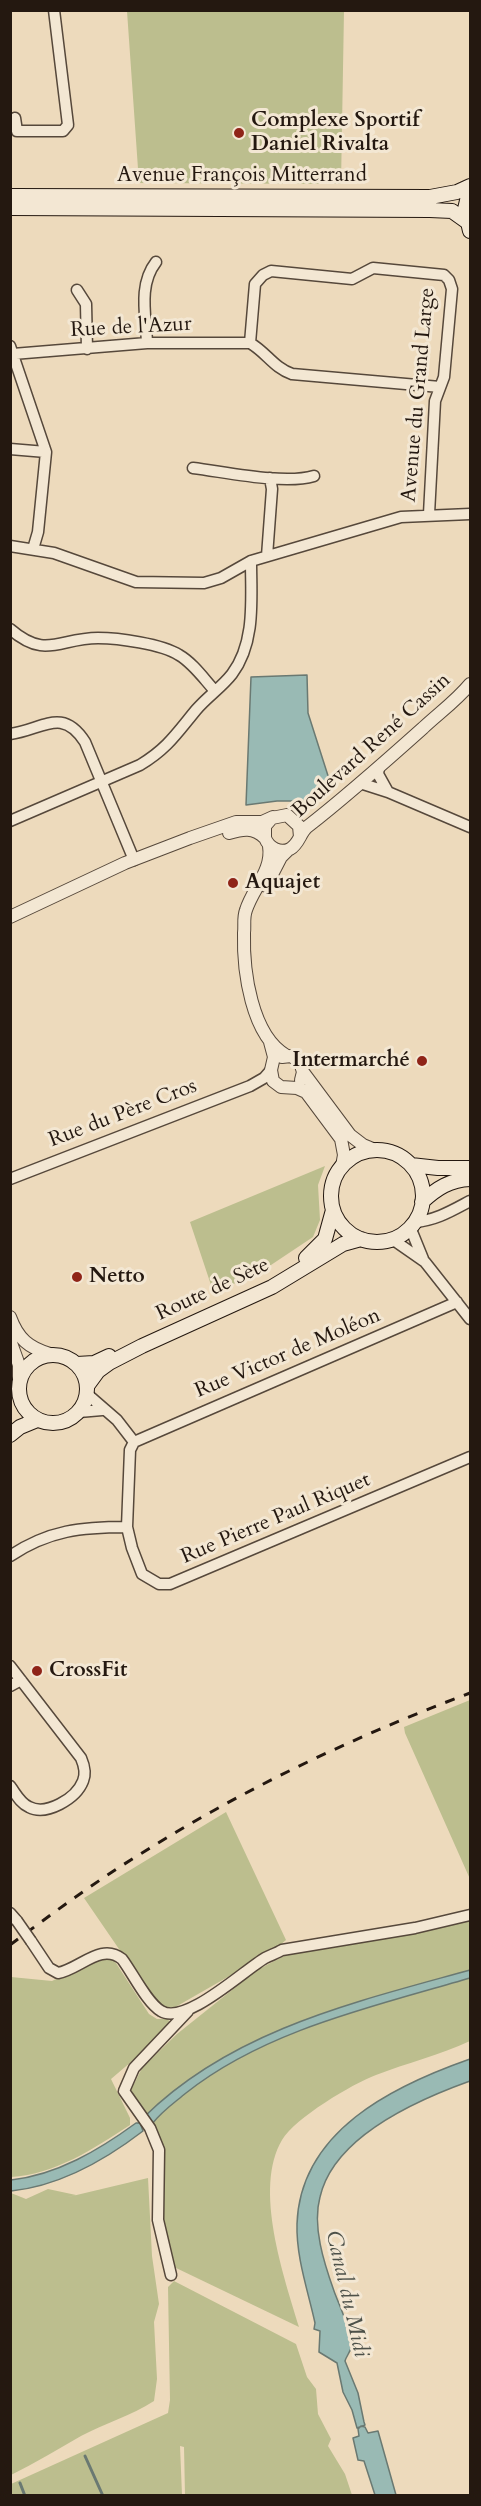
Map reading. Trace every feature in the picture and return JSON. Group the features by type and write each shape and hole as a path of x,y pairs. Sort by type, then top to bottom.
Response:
{"main road":[{"name":"Avenue François Mitterrand","path":"10,196 430,197 471,187"},
{"path":"468,226 465,209 471,187"},
{"name":"Avenue François Mitterrand","path":"10,208 452,210 468,226"},
{"path":"422,1202 422,1190 411,1165 388,1151 375,1150 357,1155 342,1166 332,1187 333,1210 339,1222 349,1233 361,1239 381,1241 392,1239 412,1224 422,1202 436,1189 449,1182 471,1179"},
{"path":"411,1165 471,1168"},
{"name":"Route de Sète","path":"77,1364 94,1363 106,1358 292,1269 320,1247 330,1228 333,1210"},
{"name":"Route de Sète","path":"87,1390 98,1371 117,1359 272,1287 343,1244 361,1239"},
{"path":"10,1427 20,1402 19,1379 31,1362 50,1354 63,1356 77,1364 84,1374 87,1390 79,1412 70,1419 59,1423 37,1420 20,1402"},
{"path":"10,1435 20,1427 37,1420"}],"street":[{"path":"15,118 17,130 63,131 68,125 54,10"},
{"path":"147,343 145,283 148,272 156,262"},
{"name":"Avenue du Grand Large","path":"250,343 255,284 263,275 271,271 352,279 373,268 444,275 449,280 452,289 444,377 435,401 429,514"},
{"path":"77,290 86,304 87,350"},
{"name":"Rue de l'Azur","path":"12,350 87,350 147,343 250,343"},
{"path":"250,343 260,348 276,366 292,374 440,387"},
{"path":"12,350 46,452 38,532 33,549"},
{"path":"10,449 46,452"},
{"path":"193,468 270,478 314,477"},
{"path":"267,556 272,489 270,478"},
{"path":"10,546 54,553 125,579 146,583 212,581 251,561 401,517 471,514"},
{"path":"10,821 102,782 159,753 232,674 246,646 250,627 251,561"},
{"path":"10,629 29,643 40,646 98,638 168,650 180,655 215,691"},
{"name":"Boulevard René Cassin","path":"10,917 134,860 216,828 247,820 262,822 282,815 300,820 310,818 435,710 471,673"},
{"name":"Boulevard René Cassin","path":"300,837 305,829 323,816 471,684"},
{"path":"10,734 45,723 57,722 69,725 79,732 134,860"},
{"path":"379,767 378,774 387,792"},
{"path":"360,783 471,826"},
{"path":"10,926 128,871 218,836 249,829 258,831 267,842 278,850 288,850 300,837 299,826 282,815 268,821 265,826 267,842"},
{"name":"Boulevard René Cassin","path":"267,842 271,856 246,909 243,960 252,1004 269,1038 274,1057 272,1067"},
{"name":"Boulevard René Cassin","path":"244,930 281,857 288,850"},
{"name":"Boulevard René Cassin","path":"269,1038 281,1053 287,1056"},
{"path":"342,1166 344,1155 341,1139 306,1092 302,1088 277,1085 273,1081 272,1067 281,1057 287,1056 300,1062 303,1072 350,1135 363,1145 375,1150"},
{"name":"Rue du Père Cros","path":"10,1179 250,1086 264,1078 272,1067"},
{"path":"291,1088 300,1082 303,1072"},
{"name":"Rue du Père Cros","path":"250,1086 269,1083 277,1085"},
{"path":"424,1262 412,1224 444,1214 471,1201"},
{"path":"392,1239 411,1250 424,1262 471,1318"},
{"name":"Rue Victor de Moléon","path":"134,1442 457,1302"},
{"path":"10,1317 26,1344 35,1350 50,1354"},
{"path":"10,1340 19,1365 19,1379"},
{"path":"10,1556 31,1542 48,1535 102,1527 128,1527 130,1450 134,1442 117,1420 102,1410 87,1390"},
{"path":"79,1412 102,1410"},
{"name":"Rue Pierre Paul Riquet","path":"128,1527 132,1548 142,1574 159,1584 170,1584 471,1457"},
{"path":"10,1666 81,1758 84,1775 78,1788 72,1794 55,1806 44,1810 33,1809 23,1803 10,1786"},
{"path":"10,1686 21,1680"},
{"path":"171,2275 158,2220 159,2150 150,2128 124,2091 134,2068 190,2009 265,1958 282,1950 415,1928 471,1915"},
{"path":"14,1917 53,1972 58,1973 104,1952 116,1954 122,1959 153,2004 161,2011 170,2014 190,2009"}],"green space":[{"name":"Complexe Sportif Daniel Rivalta","path":"127,11 344,11 341,184 139,183"},
{"path":"325,1166 318,1185 320,1220 313,1237 253,1277 213,1291 190,1222"},
{"path":"470,1700 470,1879 404,1727"},
{"path":"226,1812 286,1940 273,1951 172,2009 164,2008 156,2003 84,1898"},
{"path":"470,1919 470,2041 376,2075 353,2086 311,2112 282,2140 274,2160 270,2183 271,2207 279,2258 299,2327 174,2267 164,2221 164,2154 157,2134 131,2090 142,2068 177,2034 257,1970 288,1954"},
{"path":"104,1955 114,1960 149,2014 157,2019 168,2019 172,2027 111,2079 130,2118 130,2125 59,2166 28,2175 11,2177 11,1977 52,1981"},
{"path":"148,2178 152,2256 159,2304 154,2322 157,2379 154,2401 81,2436 11,2475 11,2193 26,2199 48,2189 76,2195 64,2198"},
{"path":"174,2281 296,2344 307,2377 316,2389 318,2414 331,2439 328,2446 345,2474 352,2495 185,2495 184,2447 180,2446 182,2495 11,2495 11,2484 168,2413 170,2400 168,2287"}],"water":[{"path":"307,675 308,713 330,782 309,801 277,801 246,805 251,677"},
{"path":"470,1970 470,1978 322,2022 250,2052 217,2071 186,2093 152,2124 144,2117 179,2087 216,2062 255,2041 340,2008"},
{"path":"470,2059 470,2081 403,2110 360,2138 342,2156 328,2175 320,2197 317,2220 320,2244 350,2335 351,2348 345,2361 358,2393 365,2425 357,2428 352,2410 343,2392 337,2363 319,2352 320,2331 314,2329 315,2323 298,2249 297,2224 302,2191 314,2163 333,2138 356,2117 411,2083"},
{"path":"136,2123 140,2123 143,2131 97,2162 47,2184 11,2191 11,2180 45,2173 77,2160"},
{"path":"361,2426 365,2427 368,2433 378,2431 396,2495 375,2495 364,2461 358,2460 353,2438 359,2436 358,2429"}],"waterway":[{"path":"85,2456 103,2496"},
{"path":"20,2483 25,2496"}],"railway":[{"path":"10,1945 108,1875 181,1829 261,1785 343,1745 470,1693"}],"place":[{"name":"Complexe Sportif Daniel Rivalta","path":"239,133"},
{"name":"Aquajet","path":"233,883"},
{"name":"Intermarché","path":"422,1061"},
{"name":"Netto","path":"77,1277"},
{"name":"CrossFit","path":"37,1671"}],"water label":[{"name":"Canal du Midi","path":"346,2294"}]}
